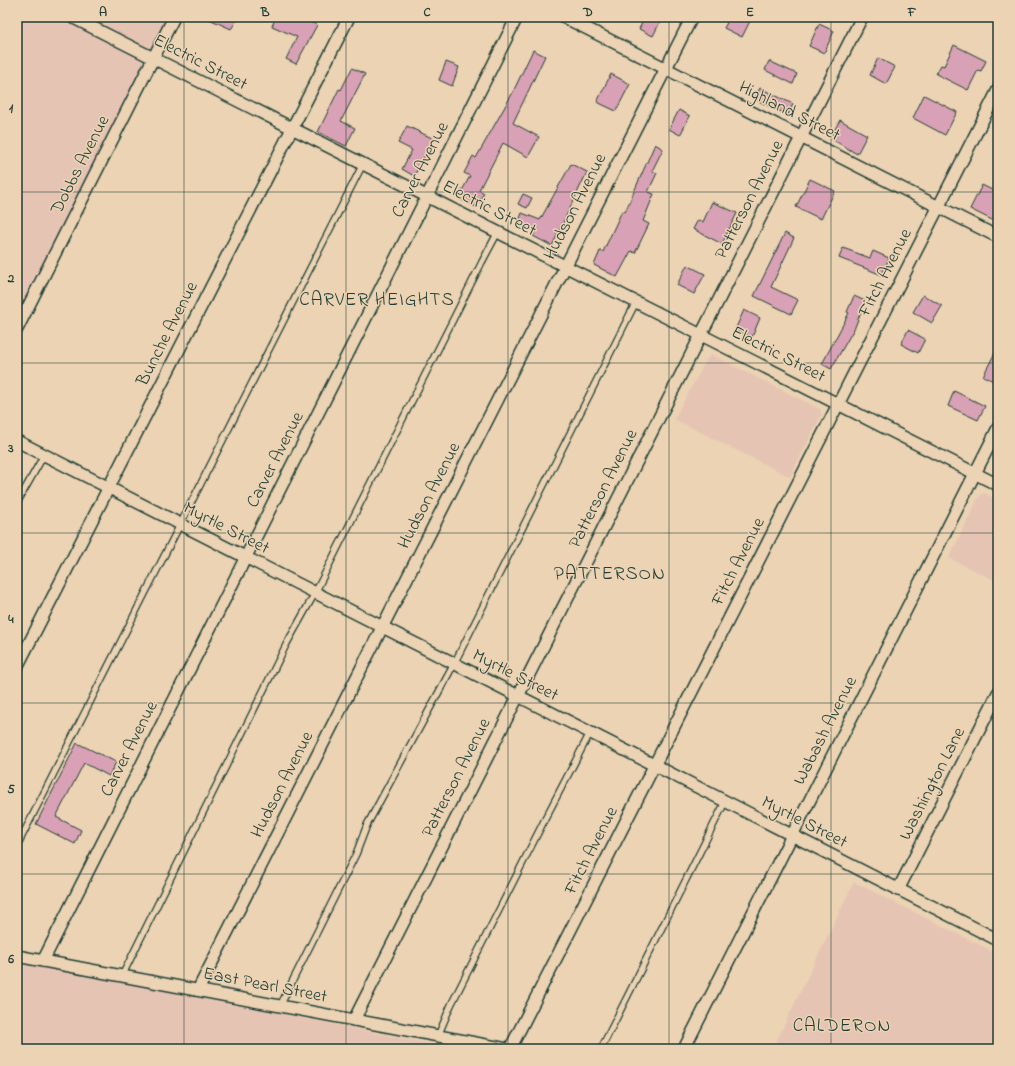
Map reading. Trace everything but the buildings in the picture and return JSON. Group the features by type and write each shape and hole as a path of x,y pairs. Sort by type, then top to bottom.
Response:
{"street":[{"name":"Electric Street","path":"72,17 998,485"},
{"name":"Dobbs Avenue","path":"17,329 174,17"},
{"name":"Bunche Avenue","path":"17,667 349,17"},
{"name":"Carver Avenue","path":"43,961 517,17"},
{"name":"Highland Street","path":"564,17 998,237"},
{"name":"Hudson Avenue","path":"198,990 692,17"},
{"name":"Patterson Avenue","path":"354,1020 862,17"},
{"name":"Fitch Avenue","path":"509,1049 998,90"},
{"name":"Wabash Avenue","path":"684,1049 998,428"},
{"name":"Myrtle Street","path":"17,441 590,734 998,940"},
{"name":"Washington Lane","path":"898,890 998,693"},
{"name":"East Pearl Street","path":"17,956 509,1049"}],"lane":[{"path":"17,846 363,164"},
{"path":"122,976 286,645 315,593 498,232"},
{"path":"280,1006 356,854 367,825 454,664 636,302"},
{"path":"17,503 44,455"},
{"path":"438,1036 544,822 590,734"},
{"path":"601,1049 725,802"}],"shaded area":[{"path":"17,17 174,17 17,327"},
{"path":"712,355 820,409 822,414 790,477 674,419 707,359"},
{"path":"984,493 998,500 998,582 949,558 980,495"},
{"path":"854,882 998,954 998,1049 785,1049 775,1044"},
{"path":"17,960 456,1049 17,1049"}],"district":[{"name":"CARVER HEIGHTS","path":"377,300"},
{"name":"PATTERSON","path":"610,574"},
{"name":"CALDERON","path":"842,1026"}]}
